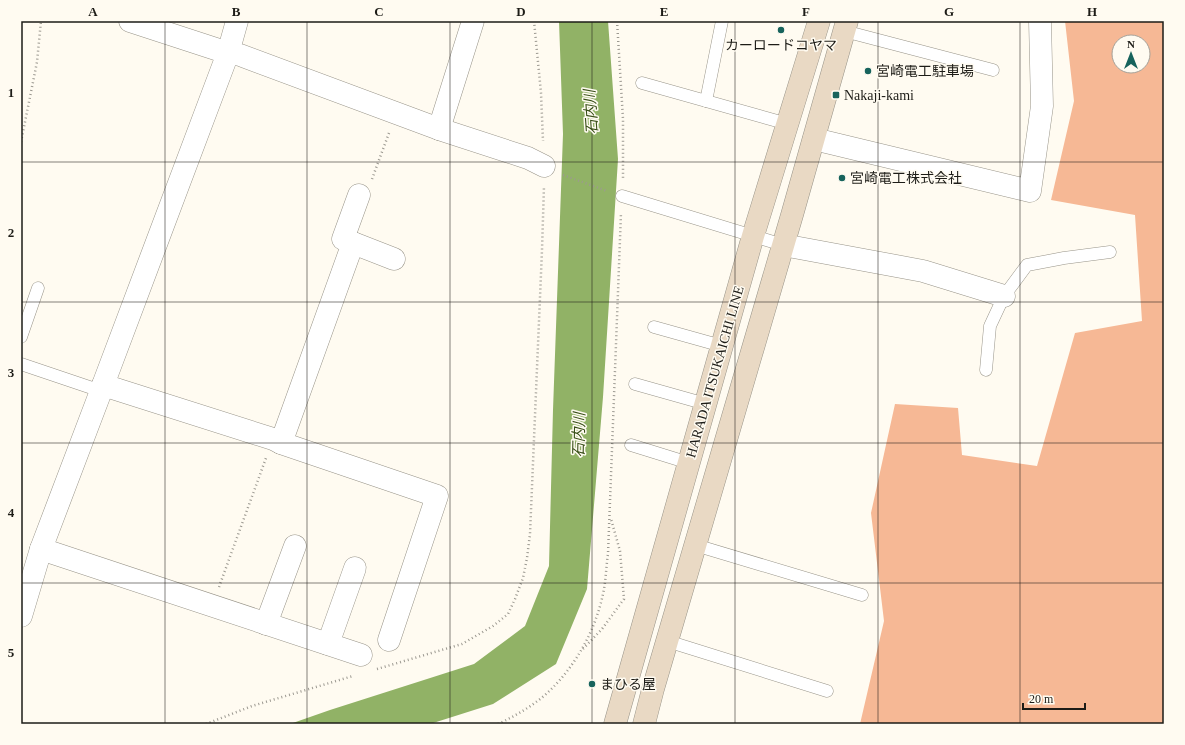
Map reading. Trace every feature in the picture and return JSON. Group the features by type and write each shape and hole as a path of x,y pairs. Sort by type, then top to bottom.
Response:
{"main road":[{"name":"HARADA ITSUKAICHI LINE","path":"615,724 753,236 819,21"},
{"name":"HARADA ITSUKAICHI LINE","path":"644,724 846,26"}],"street":[{"path":"130,21 228,53 240,55 396,114 528,158 551,170"},
{"path":"21,616 41,549 228,53 238,21"},
{"path":"439,129 473,21"},
{"path":"814,138 1030,190 1042,106 1040,21"},
{"path":"364,190 343,240 394,259"},
{"path":"277,441 353,243"},
{"path":"783,245 923,271 1004,296"},
{"path":"102,388 277,441 437,496 390,640"},
{"path":"266,624 295,546"},
{"path":"41,549 328,644 368,662"},
{"path":"328,644 355,568"}],"lane":[{"path":"706,101 722,21"},
{"path":"846,26 993,70"},
{"path":"642,83 788,124"},
{"path":"622,196 783,245"},
{"path":"986,370 990,326 1004,296 1027,265 1110,252"},
{"path":"21,337 38,288"},
{"path":"654,327 722,346"},
{"path":"21,364 102,388"},
{"path":"635,384 706,404"},
{"path":"631,445 689,463"},
{"path":"695,545 862,595"},
{"path":"667,641 827,691"}],"path":[{"path":"21,142 38,62 41,21"},
{"path":"368,662 462,644 493,626 508,614 523,578 530,534 542,250 551,170 541,93 534,21"},
{"path":"581,651 596,616 603,593 608,554 624,140 617,21"},
{"path":"364,190 396,114"},
{"path":"551,170 609,192"},
{"path":"212,606 277,441"},
{"path":"498,724 526,709 544,696 558,681 581,651 602,629 624,599 620,551 610,515"},
{"path":"206,724 252,706 354,676"}],"shaded area":[{"path":"1065,21 1164,21 1164,724 860,724 884,621 871,513 895,404 958,408 962,455 1037,466 1075,333 1142,321 1135,215 1051,200 1074,101"}],"water":[{"name":"石内川","path":"559,21 608,21 618,159 603,397 587,589 556,664 493,704 430,724 290,724 474,664 525,626 549,566 563,134"}],"place":[{"name":"カーロードコヤマ","path":"781,30"},
{"name":"宮崎電工駐車場","path":"868,71"},
{"name":"Nakaji-kami","path":"836,95"},
{"name":"宮崎電工株式会社","path":"842,178"},
{"name":"まひる屋","path":"592,684"}]}
